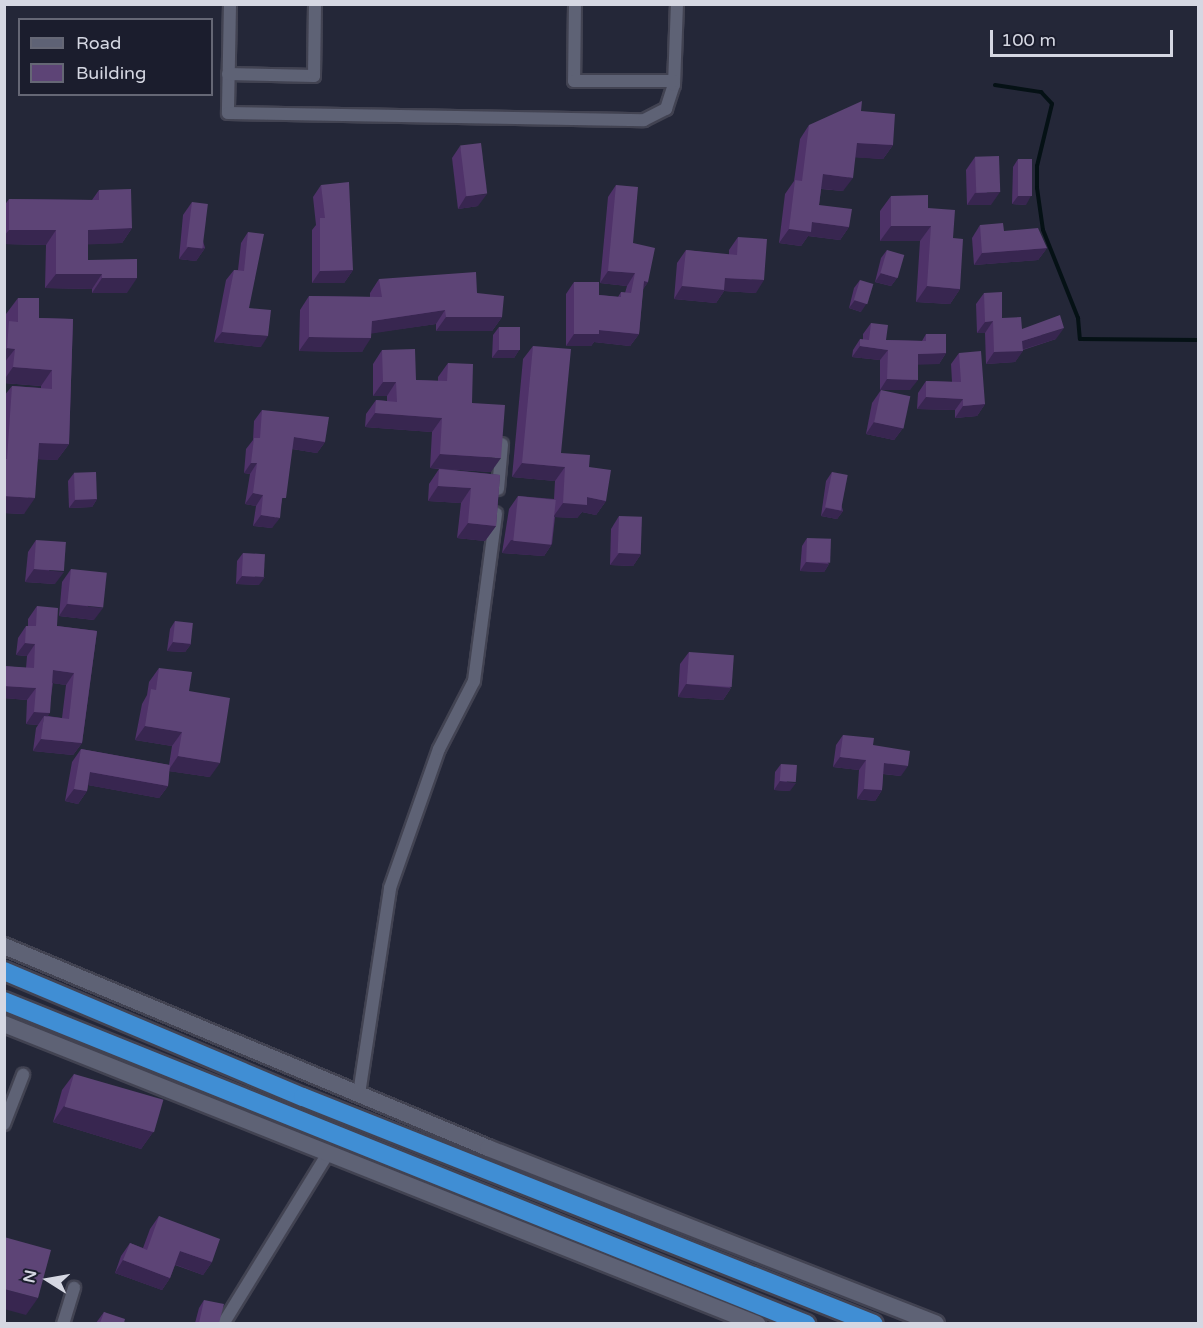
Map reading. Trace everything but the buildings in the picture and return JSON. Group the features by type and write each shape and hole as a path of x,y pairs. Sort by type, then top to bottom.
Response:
{"highway":[{"path":"4,971 303,1096 874,1323"},
{"path":"4,1001 806,1323"}],"street":[{"path":"230,4 228,113 632,120 644,120 666,109 674,81 677,4"},
{"path":"228,74 314,76 315,4"},
{"path":"575,4 574,81 674,81"},
{"path":"359,1094 390,888 439,749 474,681 494,536 502,432"},
{"path":"4,946 728,1245 936,1323"},
{"path":"4,1024 757,1323"},
{"path":"4,1124 23,1075"},
{"path":"223,1323 328,1153"},
{"path":"63,1323 74,1288"}],"waterway":[{"path":"995,85 1041,92 1052,104 1037,166 1037,188 1043,230 1078,318 1080,339 1198,340"}]}
